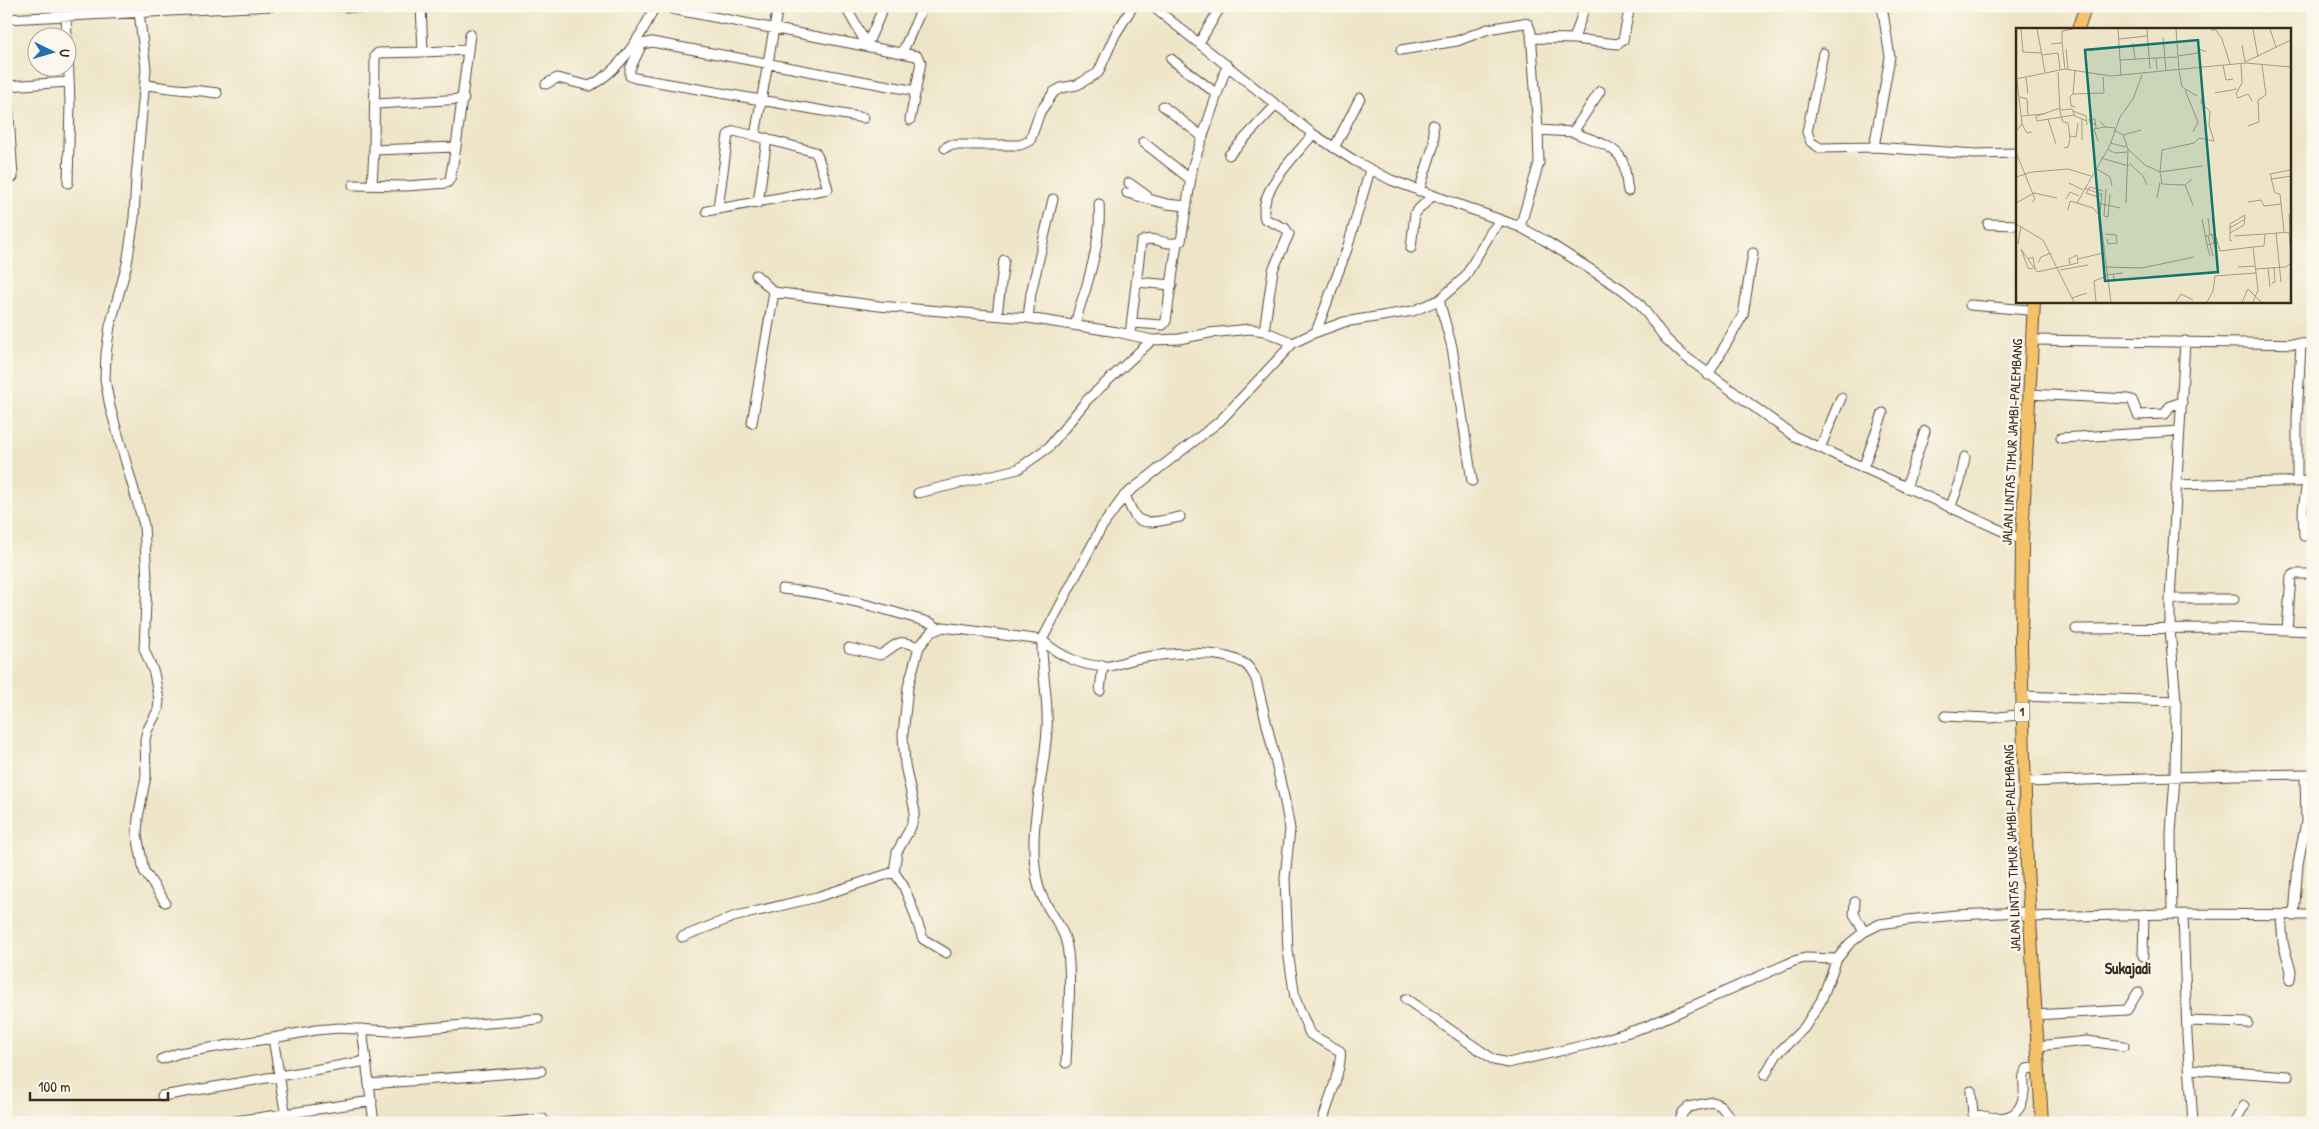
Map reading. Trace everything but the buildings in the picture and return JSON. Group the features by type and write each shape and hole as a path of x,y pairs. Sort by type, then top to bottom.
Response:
{"highway":[{"path":"2074,28 2081,6"},
{"path":"2078,28 2086,6"},
{"name":"JALAN LINTAS TIMUR JAMBI-PALEMBANG","path":"2030,304 2032,340 2019,538 2025,915 2042,1123"},
{"name":"JALAN LINTAS TIMUR JAMBI-PALEMBANG","path":"2030,304 2019,538 2017,715 2035,1123"}],"street":[{"path":"46,6 48,16"},
{"path":"6,19 139,12 228,10 272,6"},
{"path":"335,6 358,8 409,6"},
{"path":"421,6 424,52"},
{"path":"546,84 557,78 590,86 606,76 642,34 655,6"},
{"path":"755,136 778,6"},
{"path":"846,6 868,46"},
{"path":"868,46 884,6"},
{"path":"902,53 923,6"},
{"path":"945,148 950,145 1020,145 1030,141 1040,112 1054,92 1061,88 1077,86 1098,73 1115,35 1133,6"},
{"path":"1152,6 1313,134 1370,170 1432,196 1520,227 1565,253 1639,303 1665,338 1708,375 1794,436 2019,538"},
{"path":"1199,43 1221,6"},
{"path":"1574,39 1585,6"},
{"path":"1532,38 1621,43 1630,6"},
{"path":"1874,147 1890,56 1882,6"},
{"path":"672,9 917,56 921,60 910,120"},
{"path":"139,12 146,59 134,218 127,264 110,326 105,379 110,407 144,526 147,579 144,649 154,673 159,700 158,710 144,740 146,776 138,818 137,835 144,871 165,902"},
{"path":"66,17 67,28"},
{"path":"1401,50 1457,41 1488,29 1523,23 1528,24 1532,38 1539,163 1520,227"},
{"path":"353,185 407,186 447,183 450,179 464,99 467,50 470,34"},
{"path":"864,118 635,78 630,76 630,69 639,47 648,41 768,65 916,91"},
{"path":"372,185 376,104 375,56 378,54 467,50"},
{"path":"1823,53 1807,132 1811,142 1820,148 1874,147 1975,154 2016,153"},
{"path":"1171,59 1217,94"},
{"path":"1132,323 1163,325 1166,322 1177,243 1181,241 1193,165 1227,65"},
{"path":"68,183 69,78"},
{"path":"13,177 6,86 69,82"},
{"path":"145,84 162,88 187,91 201,90 217,93"},
{"path":"1574,132 1600,90"},
{"path":"1334,148 1360,98"},
{"path":"376,104 464,99"},
{"path":"1229,154 1276,105"},
{"path":"1163,106 1203,137"},
{"path":"1420,191 1434,144 1433,125"},
{"path":"1538,130 1574,132 1612,149 1622,161 1628,191"},
{"path":"707,211 827,191 828,188 814,152 767,138 734,131 729,133 718,208"},
{"path":"1264,331 1273,270 1288,234 1285,228 1265,219 1264,202 1269,190 1313,134"},
{"path":"758,203 767,138"},
{"path":"1143,142 1190,179"},
{"path":"374,150 456,147"},
{"path":"1316,332 1347,249 1370,170"},
{"path":"1128,188 1153,200 1186,206"},
{"path":"1412,248 1415,213 1432,196"},
{"path":"1028,318 1031,293 1053,199"},
{"path":"1076,325 1077,312 1086,290 1099,235 1100,204"},
{"path":"1066,1063 1069,972 1065,939 1039,889 1036,858 1035,830 1047,732 1048,701 1041,659 1042,640 1101,528 1125,495 1220,421 1293,343 1344,322 1414,310 1440,300 1465,277 1491,232 1501,220"},
{"path":"1988,224 2016,225"},
{"path":"1130,335 1141,242 1149,239 1177,243"},
{"path":"1708,375 1744,315 1753,253"},
{"path":"997,315 1004,260"},
{"path":"756,275 774,292 880,306 1028,318 1152,340 1180,339 1250,329 1264,331 1293,343"},
{"path":"1136,282 1172,285"},
{"path":"752,423 774,292"},
{"path":"1440,300 1452,347 1472,481"},
{"path":"1970,305 2030,304"},
{"path":"918,493 1018,469 1049,447 1087,400 1152,340"},
{"path":"2032,340 2313,344"},
{"path":"2172,914 2170,833 2175,777 2176,701 2170,629 2170,599 2185,341"},
{"path":"2301,344 2296,418 2306,482 2303,510 2304,536"},
{"path":"2029,394 2128,399 2132,400 2138,415 2142,416 2166,414 2170,406 2182,402"},
{"path":"1820,448 1841,398"},
{"path":"1863,468 1883,413"},
{"path":"1906,488 1925,431"},
{"path":"2062,438 2180,431"},
{"path":"1950,508 1960,482 1965,457"},
{"path":"2176,485 2306,482"},
{"path":"1125,495 1136,517 1140,520 1149,522 1180,517"},
{"path":"2287,630 2291,576 2295,574 2310,574"},
{"path":"782,589 819,592 931,623 939,629"},
{"path":"2170,599 2234,599"},
{"path":"946,954 923,939 911,904 894,872 897,852 911,827 915,812 905,765 903,735 908,687 919,647 931,632 939,629 960,628 1042,640 1051,648 1073,660 1103,665 1176,654 1223,655 1246,664 1256,679 1290,829 1285,878 1288,951 1295,998 1310,1034 1340,1051 1342,1055 1340,1068 1322,1123"},
{"path":"2076,629 2228,628 2313,631"},
{"path":"849,648 880,655 896,643 909,643 919,647"},
{"path":"1100,691 1103,665"},
{"path":"2022,696 2176,701"},
{"path":"1945,716 1990,718 2017,715"},
{"path":"2024,782 2309,774 2306,822 2298,864 2294,916"},
{"path":"682,937 733,917 817,897 894,872"},
{"path":"1854,902 1854,914 1864,932"},
{"path":"1406,999 1494,1060 1508,1063 1590,1044 1645,1027 1794,961 1805,958 1829,958 1864,932 1880,924 1956,914 2313,915"},
{"path":"2143,956 2144,914"},
{"path":"2183,914 2186,1021 2193,1123"},
{"path":"2282,916 2283,943 2291,971 2290,980"},
{"path":"1765,1075 1777,1054 1804,1028 1821,1001 1829,958"},
{"path":"2034,1015 2127,1010 2138,992"},
{"path":"162,1058 179,1053 316,1030 362,1029 391,1031 538,1019"},
{"path":"2186,1021 2248,1024"},
{"path":"362,1029 374,1123"},
{"path":"273,1038 281,1077 286,1118"},
{"path":"2037,1046 2086,1041 2124,1046"},
{"path":"162,1096 366,1061"},
{"path":"1971,1091 1973,1114 2009,1117 2016,1113 2022,1105 2024,1074 2027,1069 2032,1068"},
{"path":"2190,1069 2288,1076"},
{"path":"369,1084 541,1071"},
{"path":"222,1123 286,1118 372,1101"},
{"path":"1679,1123 1682,1112 1689,1107 1713,1102 1720,1106 1734,1123"},
{"path":"2234,1123 2244,1106"},
{"path":"498,1123 543,1119"}],"district":[{"name":"Sukajadi","path":"2128,968"}]}
